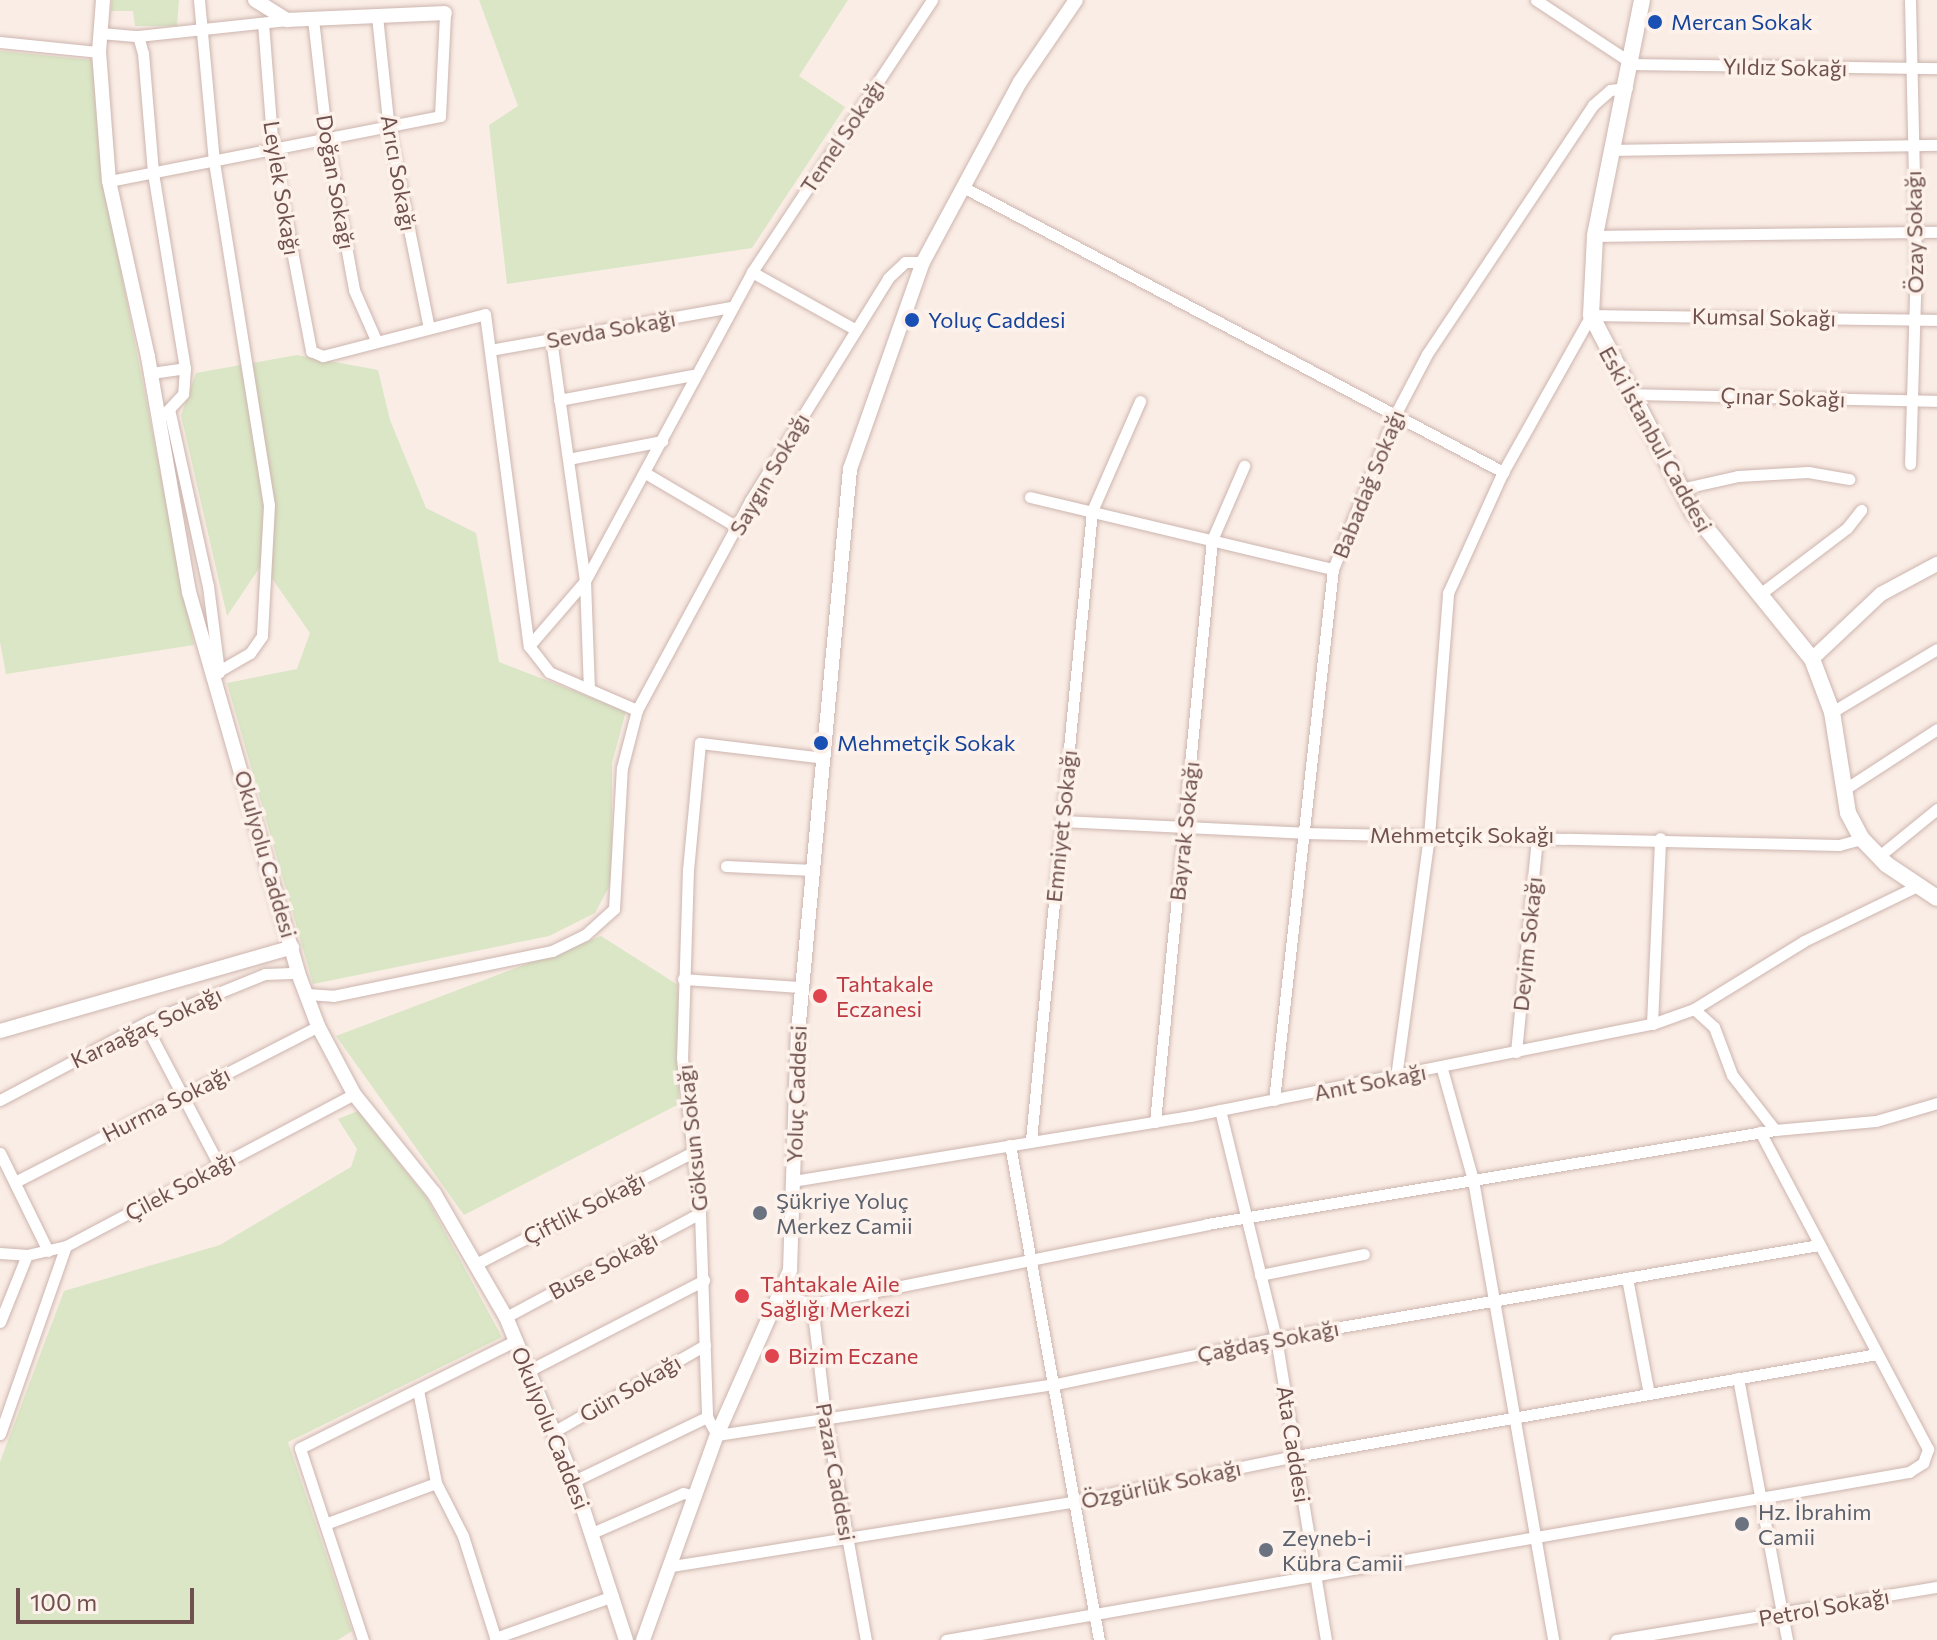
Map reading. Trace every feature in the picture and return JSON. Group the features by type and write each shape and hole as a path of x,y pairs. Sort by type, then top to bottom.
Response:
{"main road":[{"name":"Eski İstanbul Caddesi","path":"1642,0 1633,64 1595,236 1591,315 1680,489 1721,553 1760,594 1812,659 1832,712 1842,791 1862,839 1878,857 1915,887 1937,898"}],"street":[{"name":"Okulyolu Caddesi","path":"103,0 99,52 109,181 151,373 164,415 189,592 216,674 298,973 318,1026 354,1094 434,1193 506,1317 574,1481 626,1640"},
{"path":"199,0 214,162 269,505 262,636 250,653 216,674"},
{"path":"255,0 287,20"},
{"name":"Temel Sokağı","path":"529,646 585,581 647,474 693,375 731,307 932,0"},
{"name":"Yoluç Caddesi","path":"643,1640 717,1435 790,1270 801,987 850,469 923,262 1020,82 1076,0"},
{"path":"1536,0 1633,64"},
{"name":"Özay Sokağı","path":"1910,0 1915,232 1910,464"},
{"path":"100,33 138,36 287,20 445,13 440,116 389,130 109,181"},
{"name":"Arıcı Sokağı","path":"377,16 389,130 429,328"},
{"name":"Doğan Sokağı","path":"313,19 327,141 354,290 376,340"},
{"name":"Leylek Sokağı","path":"263,23 273,151 311,351 323,356 376,340"},
{"path":"138,36 153,173 185,368 183,394 164,415"},
{"path":"0,42 99,52"},
{"name":"Yıldız Sokağı","path":"1633,64 1937,68"},
{"name":"Babadağ Sokağı","path":"1274,1100 1333,569 1395,415 1470,288 1593,105 1610,90 1627,88"},
{"path":"1613,150 1937,145"},
{"path":"963,187 1503,472"},
{"path":"1595,236 1937,232"},
{"name":"Saygın Sokağı","path":"307,994 333,996 552,951 597,925 614,909 622,768 637,710 737,527 888,278 905,262 923,262"},
{"path":"752,272 856,330"},
{"name":"Sevda Sokağı","path":"490,350 731,307"},
{"path":"376,340 485,314 529,646 549,672 637,710"},
{"path":"1396,1077 1429,836 1448,593 1503,472 1591,315"},
{"name":"Kumsal Sokağı","path":"1591,315 1937,320"},
{"path":"551,339 585,581 589,688"},
{"path":"151,373 185,368"},
{"path":"559,400 693,375"},
{"name":"Çınar Sokağı","path":"1629,394 1937,401"},
{"name":"Emniyet Sokağı","path":"1031,1140 1092,511 1140,401"},
{"path":"568,459 662,441"},
{"name":"Bayrak Sokağı","path":"1155,1122 1212,540 1244,466"},
{"path":"1680,489 1738,476 1808,472 1849,479"},
{"path":"647,474 737,527"},
{"path":"1030,497 1333,569"},
{"path":"1760,594 1847,528 1861,510"},
{"path":"1812,659 1881,594 1937,564"},
{"path":"1832,712 1937,649"},
{"path":"1842,791 1937,729"},
{"name":"Göksun Sokağı","path":"717,1435 707,1417 700,1213 685,1109 683,979 700,743 824,758"},
{"path":"1878,857 1937,809"},
{"name":"Mehmetçik Sokağı","path":"1062,821 1429,836 1660,838 1839,845 1862,839"},
{"name":"Deyim Sokağı","path":"1516,1052 1537,836"},
{"path":"1652,1024 1660,838"},
{"path":"726,866 813,870"},
{"name":"Anıt Sokağı","path":"793,1181 1155,1122 1442,1069 1652,1024 1694,1009 1804,941 1915,887"},
{"path":"0,1031 292,947"},
{"name":"Karaağaç Sokağı","path":"0,1100 145,1024 265,974 298,973"},
{"path":"683,979 801,987"},
{"path":"1694,1009 1714,1027 1732,1075 1775,1130"},
{"path":"145,1024 219,1165"},
{"name":"Hurma Sokağı","path":"15,1182 318,1026"},
{"path":"1442,1069 1473,1180 1553,1640"},
{"name":"Çilek Sokağı","path":"0,1253 27,1255 66,1246 354,1094"},
{"path":"781,1295 812,1304 1246,1217 1760,1132 1876,1121 1937,1103"},
{"name":"Ata Caddesi","path":"1220,1110 1276,1338 1326,1640"},
{"path":"946,1640 1909,1472 1923,1463 1928,1449 1760,1132"},
{"path":"1010,1145 1029,1261 1056,1384 1099,1640"},
{"name":"Çiftlik Sokağı","path":"476,1264 693,1152"},
{"path":"0,1153 48,1251"},
{"name":"Buse Sokağı","path":"506,1317 700,1213"},
{"name":"Çağdaş Sokağı","path":"717,1435 825,1415 1056,1384 1276,1338 1819,1245"},
{"path":"0,1434 66,1246"},
{"path":"1260,1275 1364,1254"},
{"path":"0,1322 27,1255"},
{"path":"1627,1278 1649,1394"},
{"path":"530,1370 704,1280"},
{"name":"Pazar Caddesi","path":"812,1304 825,1415 866,1640"},
{"path":"361,1640 300,1448 517,1340"},
{"name":"Gün Sokağı","path":"555,1431 705,1345"},
{"name":"Özgürlük Sokağı","path":"672,1566 1076,1501 1296,1456 1877,1354"},
{"path":"1738,1378 1787,1640"},
{"path":"418,1390 436,1483 463,1536 495,1639 613,1596"},
{"path":"574,1481 707,1417"},
{"path":"325,1524 436,1483"},
{"path":"592,1533 683,1493 696,1496"},
{"name":"Petrol Sokağı","path":"1616,1640 1937,1587"}],"green space":[{"path":"112,0 179,0 177,26 135,26 133,11 111,11"},
{"path":"479,0 848,0 799,76 845,107 752,248 507,284 489,125 518,106"},
{"path":"0,51 93,60 103,179 194,645 6,674 0,642"},
{"path":"297,355 378,370 390,420 426,508 476,533 499,662 626,711 612,763 612,881 595,913 549,936 313,984 227,683 297,669 310,633 262,564 227,616 181,415 196,373"},
{"path":"601,936 678,985 679,1104 464,1215 336,1036"},
{"path":"358,1111 426,1197 502,1337 288,1442 352,1631 338,1640 0,1640 0,1462 64,1291 220,1245 351,1167 357,1149 338,1119"}],"place":[{"name":"Mercan Sokak","path":"1655,22"},
{"name":"Yoluç Caddesi","path":"912,320"},
{"name":"Mehmetçik Sokak","path":"821,743"},
{"name":"Tahtakale Eczanesi","path":"820,996"},
{"name":"Şükriye Yoluç Merkez Camii","path":"760,1213"},
{"name":"Tahtakale Aile Sağlığı Merkezi","path":"742,1296"},
{"name":"Bizim Eczane","path":"772,1356"},
{"name":"Hz. İbrahim Camii","path":"1742,1524"},
{"name":"Zeyneb-i Kübra Camii","path":"1266,1550"}]}
